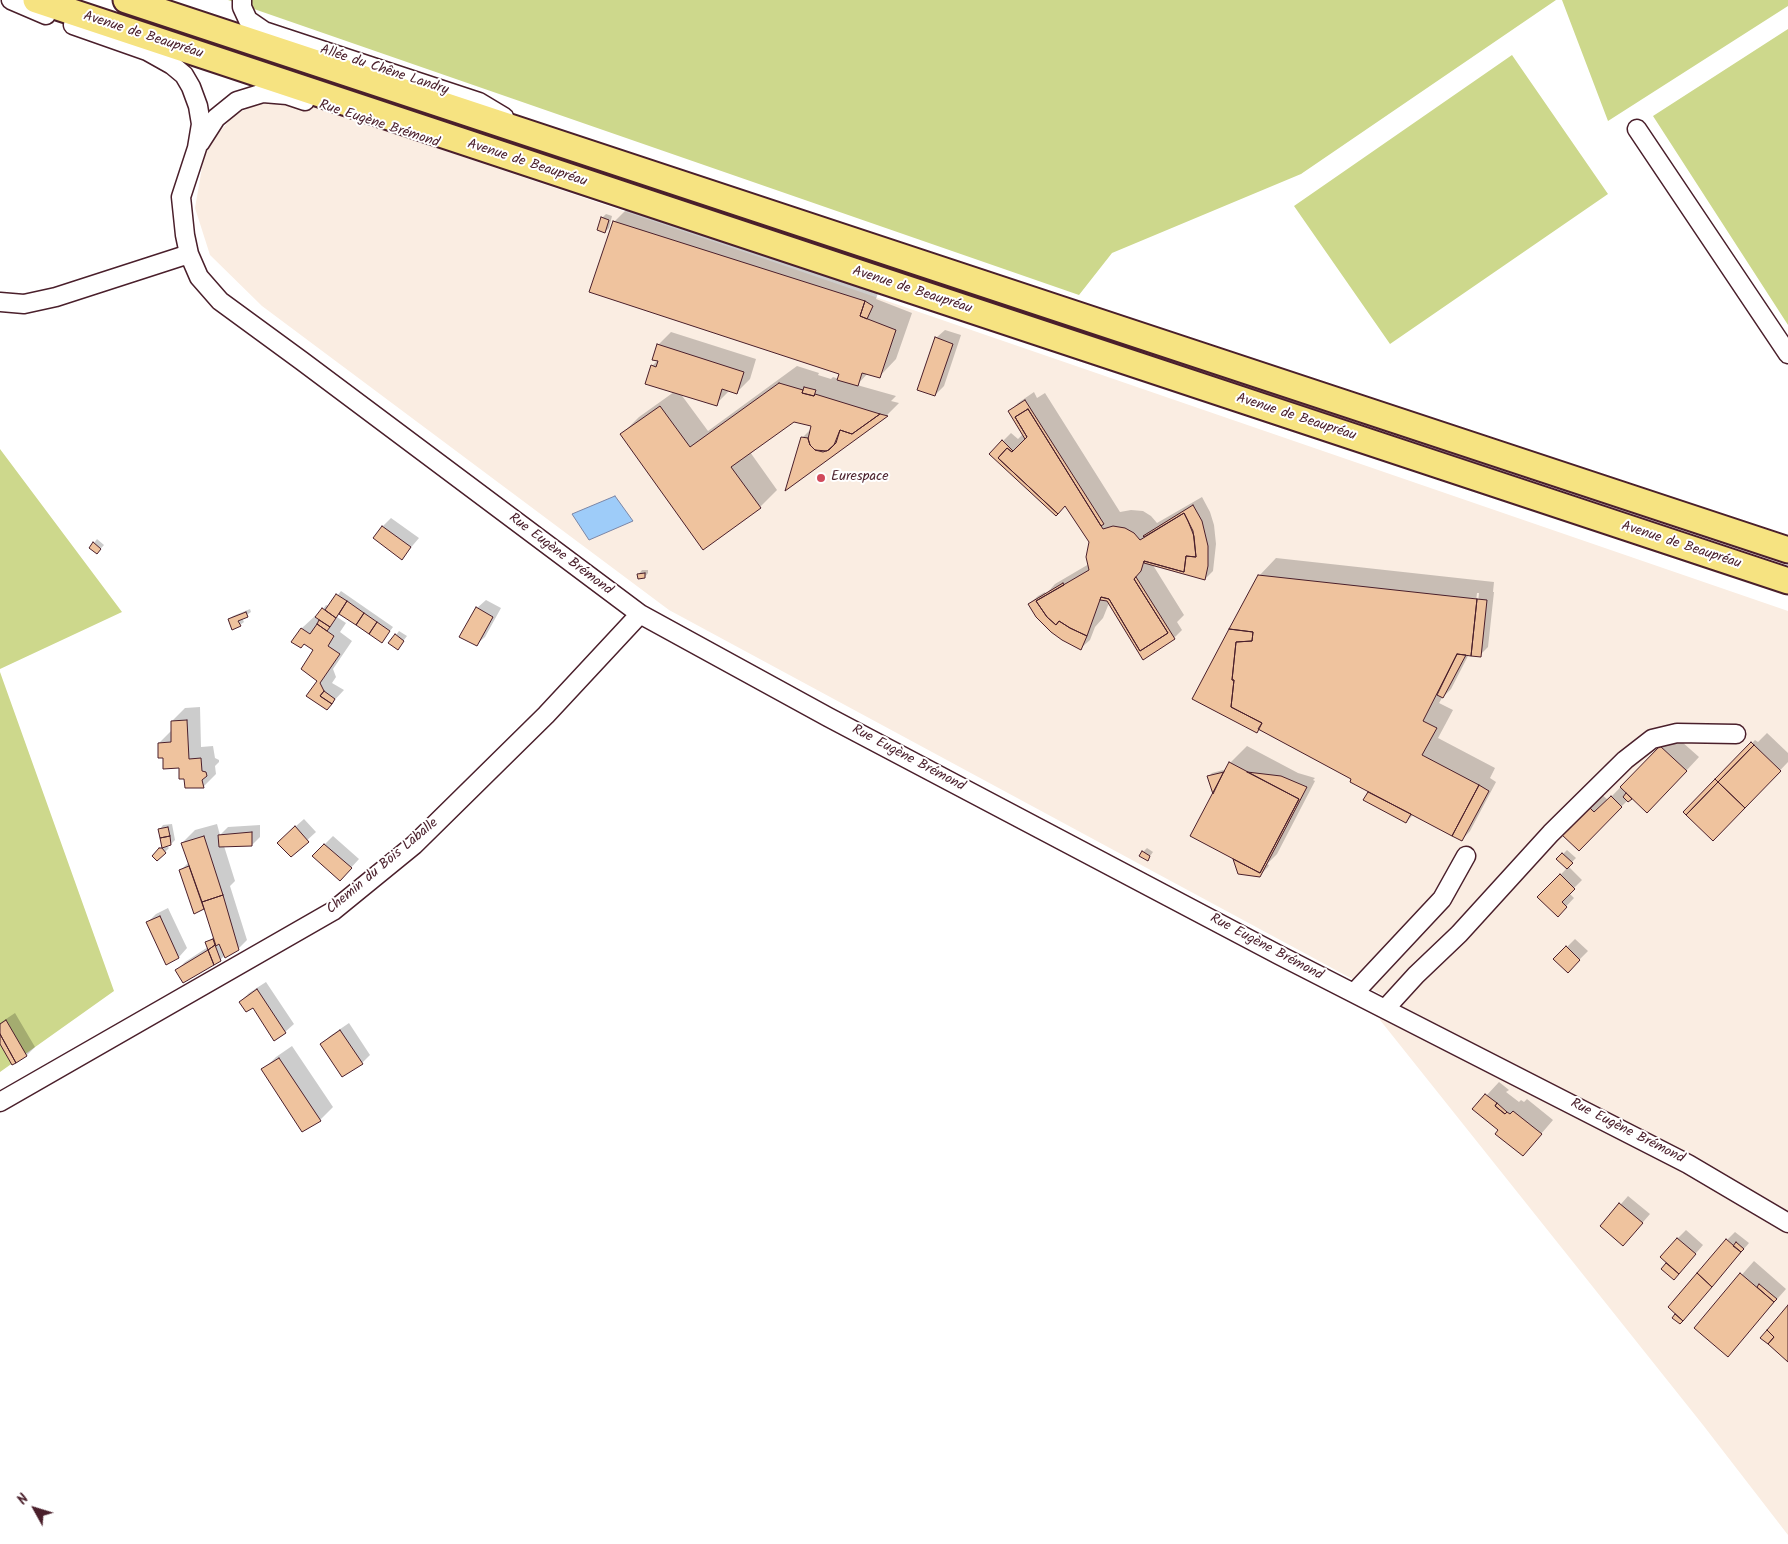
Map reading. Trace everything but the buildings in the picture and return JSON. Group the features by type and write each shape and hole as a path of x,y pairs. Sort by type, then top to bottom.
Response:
{"highway":[{"name":"Avenue de Beaupréau","path":"36,0 1788,581"},
{"name":"Avenue de Beaupréau","path":"126,0 1786,549"},
{"path":"1678,545 1718,566 1788,592"}],"street":[{"name":"Rue Eugène Brémond","path":"11,0 147,51 172,65 184,75 198,106 201,124 197,148 181,197 185,235 189,254 199,277 220,302 302,361 640,614 828,717 1354,993 1688,1164 1788,1224"},
{"name":"Allée du Chêne Landry","path":"242,0 242,7 248,20 264,31 479,102 537,136"},
{"name":"Rue Eugène Brémond","path":"197,148 216,118 237,101 263,93 287,95 476,157 581,182"},
{"path":"1637,129 1788,354"},
{"path":"0,302 24,304 56,297 189,254"},
{"name":"Chemin du Bois Laballe","path":"0,1102 333,912 414,845 546,715 640,614"},
{"path":"1385,1009 1416,975 1459,934 1551,833 1625,760 1652,739 1677,734 1736,734"},
{"path":"1354,993 1442,899 1466,856"}],"shaded area":[{"path":"283,96 762,258 1788,611 1788,1535 1703,1425 1380,1020 1382,995 669,610 262,306 210,255 195,208 204,156 217,135 234,115 256,104"}],"green space":[{"path":"228,0 1556,0 1301,174 1112,253 1079,295"},
{"path":"1562,0 1788,0 1788,6 1608,121"},
{"path":"1788,29 1788,325 1653,116"},
{"path":"1512,55 1608,194 1390,344 1294,206"},
{"path":"0,449 122,612 0,669"},
{"path":"0,672 114,991 0,1072"}],"water":[{"path":"615,496 633,521 589,540 572,514"}],"place":[{"name":"Eurespace","path":"821,478"}]}
